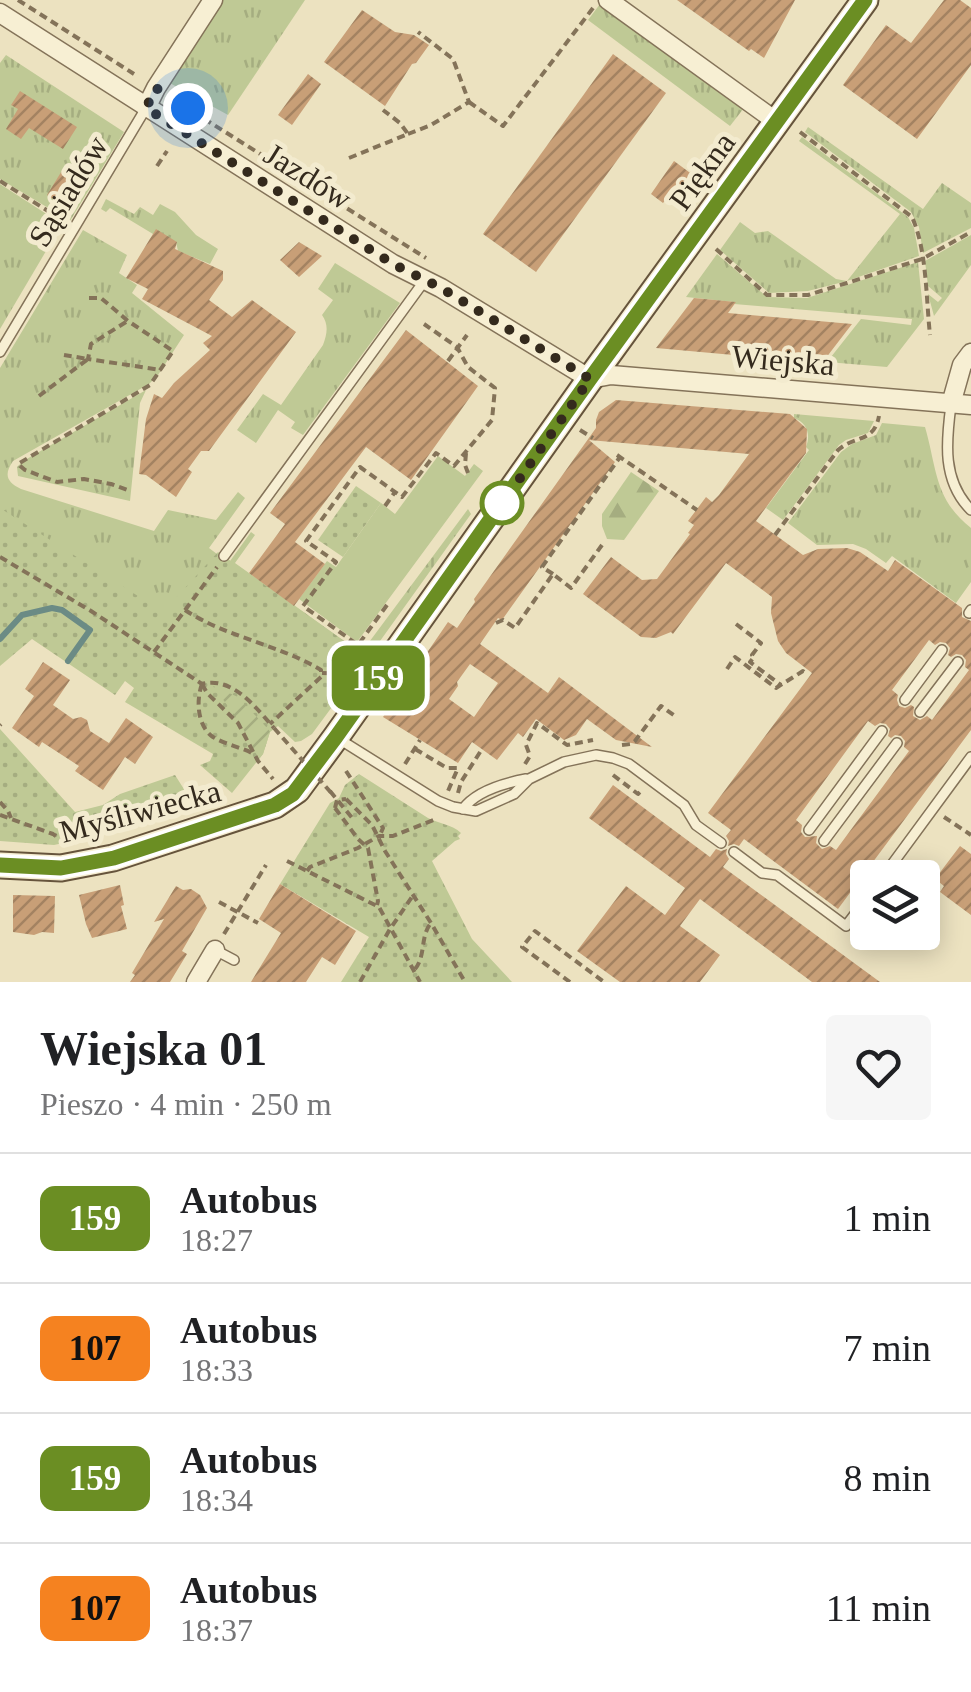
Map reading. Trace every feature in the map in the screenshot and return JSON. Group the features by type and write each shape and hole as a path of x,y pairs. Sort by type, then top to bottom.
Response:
{"street":[{"path":"146,108 213,0"},
{"path":"608,0 789,127"},
{"name":"Piękna","path":"283,787 336,737 590,379 789,127 865,0"},
{"name":"Jazdów","path":"0,14 377,254 431,272 590,379"},
{"path":"951,404 962,365 971,353"},
{"name":"Wiejska","path":"590,379 611,374 971,405"},
{"name":"Myśliwiecka","path":"0,866 61,868 114,858 275,805 283,787"},
{"path":"196,982 220,942"}],"lane":[{"name":"Sąsiadów","path":"0,352 146,108"},
{"path":"224,556 431,272"},
{"path":"951,404 946,450 949,469 955,487 971,510"},
{"path":"905,700 942,650"},
{"path":"920,712 958,662"},
{"path":"809,830 882,732"},
{"path":"336,737 422,792 453,807 476,812 514,794 529,779 564,762 596,755 613,758 629,764 684,805 696,825 721,843"},
{"path":"824,841 898,742"},
{"path":"895,860 971,758"},
{"path":"734,852 762,873 779,871 846,926 850,921"},
{"path":"220,942 234,960"}],"path":[{"path":"18,0 431,272"},
{"path":"418,32 454,59 468,102 503,126 599,0"},
{"path":"349,158 431,125 468,102"},
{"path":"383,110 400,122 408,134"},
{"path":"789,127 912,217 922,258 930,335"},
{"path":"156,166 167,151"},
{"path":"0,182 75,228"},
{"path":"716,249 768,295 808,295 922,258 971,232"},
{"path":"89,298 101,298 173,351 150,385 18,464 57,482 84,480 130,491"},
{"path":"40,396 88,360 90,344 128,320"},
{"path":"306,541 360,467 402,497 436,453 454,466 492,420 495,388 468,367 457,348 424,324"},
{"path":"448,361 466,335"},
{"path":"64,356 160,370"},
{"path":"776,535 838,450 871,435 879,416"},
{"path":"580,430 593,438"},
{"path":"466,453 468,472"},
{"path":"602,546 572,588 542,567 618,456 696,510"},
{"path":"385,506 394,492"},
{"path":"324,503 331,508"},
{"path":"296,538 336,562 303,606 358,645 387,604"},
{"path":"154,652 224,556"},
{"path":"0,557 202,684 238,723 254,753 283,787"},
{"path":"496,623 503,620 515,628 553,574"},
{"path":"185,610 199,620 318,667 322,673"},
{"path":"736,624 760,643 750,662 780,685"},
{"path":"727,669 735,657 776,688 803,670 808,674"},
{"path":"272,726 322,673 352,674"},
{"path":"202,684 214,681 236,690 354,818"},
{"path":"202,684 198,708 208,732 254,753"},
{"path":"406,764 420,740"},
{"path":"415,749 447,768 458,768 448,791"},
{"path":"458,794 482,749"},
{"path":"346,771 383,828 379,836"},
{"path":"607,772 638,794 649,779"},
{"path":"330,791 339,802"},
{"path":"377,905 368,848 335,808 346,799 372,825 464,982"},
{"path":"0,802 11,819"},
{"path":"347,824 360,813"},
{"path":"0,815 53,834 71,847"},
{"path":"944,817 971,835"},
{"path":"307,871 379,836 393,836 436,819"},
{"path":"287,861 377,905 420,982"},
{"path":"220,942 266,866"},
{"path":"360,982 414,894"},
{"path":"219,902 258,923"},
{"path":"415,969 431,923"},
{"path":"570,982 522,948 535,931 604,982"}],"green space":[{"path":"222,0 305,0 228,115 168,82"},
{"path":"600,4 744,108 730,126 588,20"},
{"path":"6,55 124,132 70,221 0,179 0,63"},
{"path":"808,127 923,209 942,183 971,203 971,228 923,253 919,227 911,212 805,132"},
{"path":"802,137 908,217 919,256 847,281 900,214 799,141"},
{"path":"0,184 62,224 0,329"},
{"path":"106,199 134,214 140,207 153,215 160,204 218,249 210,264 178,251 176,242 153,234 110,208 106,212 101,209"},
{"path":"740,222 755,233 768,231 836,279 847,281 808,291 769,293 720,250"},
{"path":"83,230 127,255 119,273 137,285 132,293 184,335 149,384 13,461 8,477 21,489 154,531 168,510 216,520 238,492 245,498 209,548 217,554 163,629 0,550 0,368"},
{"path":"971,235 971,265 934,316 928,294 938,302 942,298 928,286 925,261"},
{"path":"717,254 767,297 807,298 918,262 924,319 887,367 827,362 861,319 911,325 912,319 686,297"},
{"path":"335,263 400,303 303,435 291,428 295,422 278,410 256,443 237,430 263,394 281,405 323,345 327,330 322,315 333,300 318,289"},
{"path":"146,390 140,403 130,501 18,476 17,467 25,460"},
{"path":"794,414 874,421 868,433 839,445 783,520 766,508 809,450 807,429"},
{"path":"882,423 925,427 943,494 971,528 971,582 956,603 892,556 886,563 853,544 817,545 788,523 841,452 876,435"},
{"path":"438,456 465,476 474,464 483,471 357,642 299,599 327,561 336,567 381,503 395,514"},
{"path":"631,472 659,491 624,540 607,539 602,514"},
{"path":"356,486 381,503 343,557 318,540"},
{"path":"0,508 163,612 218,552 361,653 360,669 312,734 295,742 278,726 270,732 263,754 232,793 200,765 210,761 213,754 125,702 134,688 125,681 115,695 32,639 0,666"},
{"path":"468,509 471,514 360,669 353,670 199,604 251,532 255,535 235,563 361,653"},
{"path":"213,686 238,697 270,732 259,759 239,721"},
{"path":"0,729 75,812 103,805 120,794 175,775 194,805 54,845 0,841"},
{"path":"359,774 428,818 461,833 460,839 432,861 472,939 512,982 341,982 369,937 280,884 330,803"}],"building":[{"path":"677,0 795,0 764,58"},
{"path":"944,0 960,0 971,8 971,65 917,139 843,85 886,25 911,43"},
{"path":"362,10 395,32 414,35 429,45 385,106 324,62"},
{"path":"613,54 666,93 536,272 483,234"},
{"path":"308,74 321,84 292,125 278,115"},
{"path":"20,91 77,127 63,149 29,128 21,139 6,129 18,109 11,105"},
{"path":"674,161 693,175 674,201 668,197 663,203 651,194"},
{"path":"63,169 85,183 68,208 47,195"},
{"path":"156,229 177,242 175,249 223,271 223,280 209,300 232,317 252,300 296,332 209,451 201,451 176,497 139,474 146,419 154,394 162,398 210,350 203,343 212,336 142,299 148,289 126,278"},
{"path":"299,242 322,256 299,277 280,260"},
{"path":"694,298 736,302 728,313 852,324 822,363 656,348"},
{"path":"406,330 478,386 411,480 366,447 295,542 325,564 294,606 249,573 285,524 270,513"},
{"path":"616,400 790,414 807,429 806,453 756,521 803,555 818,549 847,548 888,571 895,560 962,608 962,617 971,621 971,730 874,860 850,860 850,893 838,909 744,839 739,846 728,846 726,836 731,830 708,813 812,673 786,653 778,641 771,613 772,597 726,563 673,634 656,638 641,637 583,594 611,557 642,580 657,579 690,534 694,525 688,521 706,497 712,502 719,495 749,454 589,440 615,462 502,620 498,618 480,644 548,693 559,677 652,747 616,740 587,719 576,735 564,740 536,719 523,737 518,733 497,760 472,742 458,763 383,717 448,622 457,628 596,428 599,412","holes":["929,640 935,645 946,643 950,648 948,655 962,655 969,670 932,720 927,716 920,720 913,716 914,707 899,706 898,695 892,690","470,664 498,683 474,717 449,699","868,721 875,726 886,724 890,729 888,736 901,736 909,751 836,850 830,846 822,849 816,843 817,836 805,837 796,820"]},
{"path":"43,662 70,680 53,705 73,719 87,720 90,731 109,743 126,718 153,737 135,764 125,757 103,790 75,771 79,766 42,742 39,747 12,728 34,696 25,689"},
{"path":"613,785 710,857 716,849 727,849 729,859 723,867 880,982 812,982 700,899 680,926 720,955 700,982 620,982 577,951 626,886 665,915 685,888 589,818"},
{"path":"960,846 971,854 971,915 940,892 944,886 940,872"},
{"path":"280,884 356,931 335,965 322,957 306,982 251,982 281,933 259,919"},
{"path":"120,885 127,929 92,938 79,895"},
{"path":"176,886 200,895 207,908 182,951 187,954 170,982 130,982 164,919 154,922"},
{"path":"13,895 55,896 54,933 13,932"}],"waterway":[{"path":"0,639 22,615 52,608 62,610 90,630 68,661"}],"bus line":[{"name":"159","path":"0,865 61,868 114,858 275,805 293,794 865,0"}],"route":[{"path":"188,108 156,88 146,108 393,264 441,288 590,379 499,508 502,503"}]}
